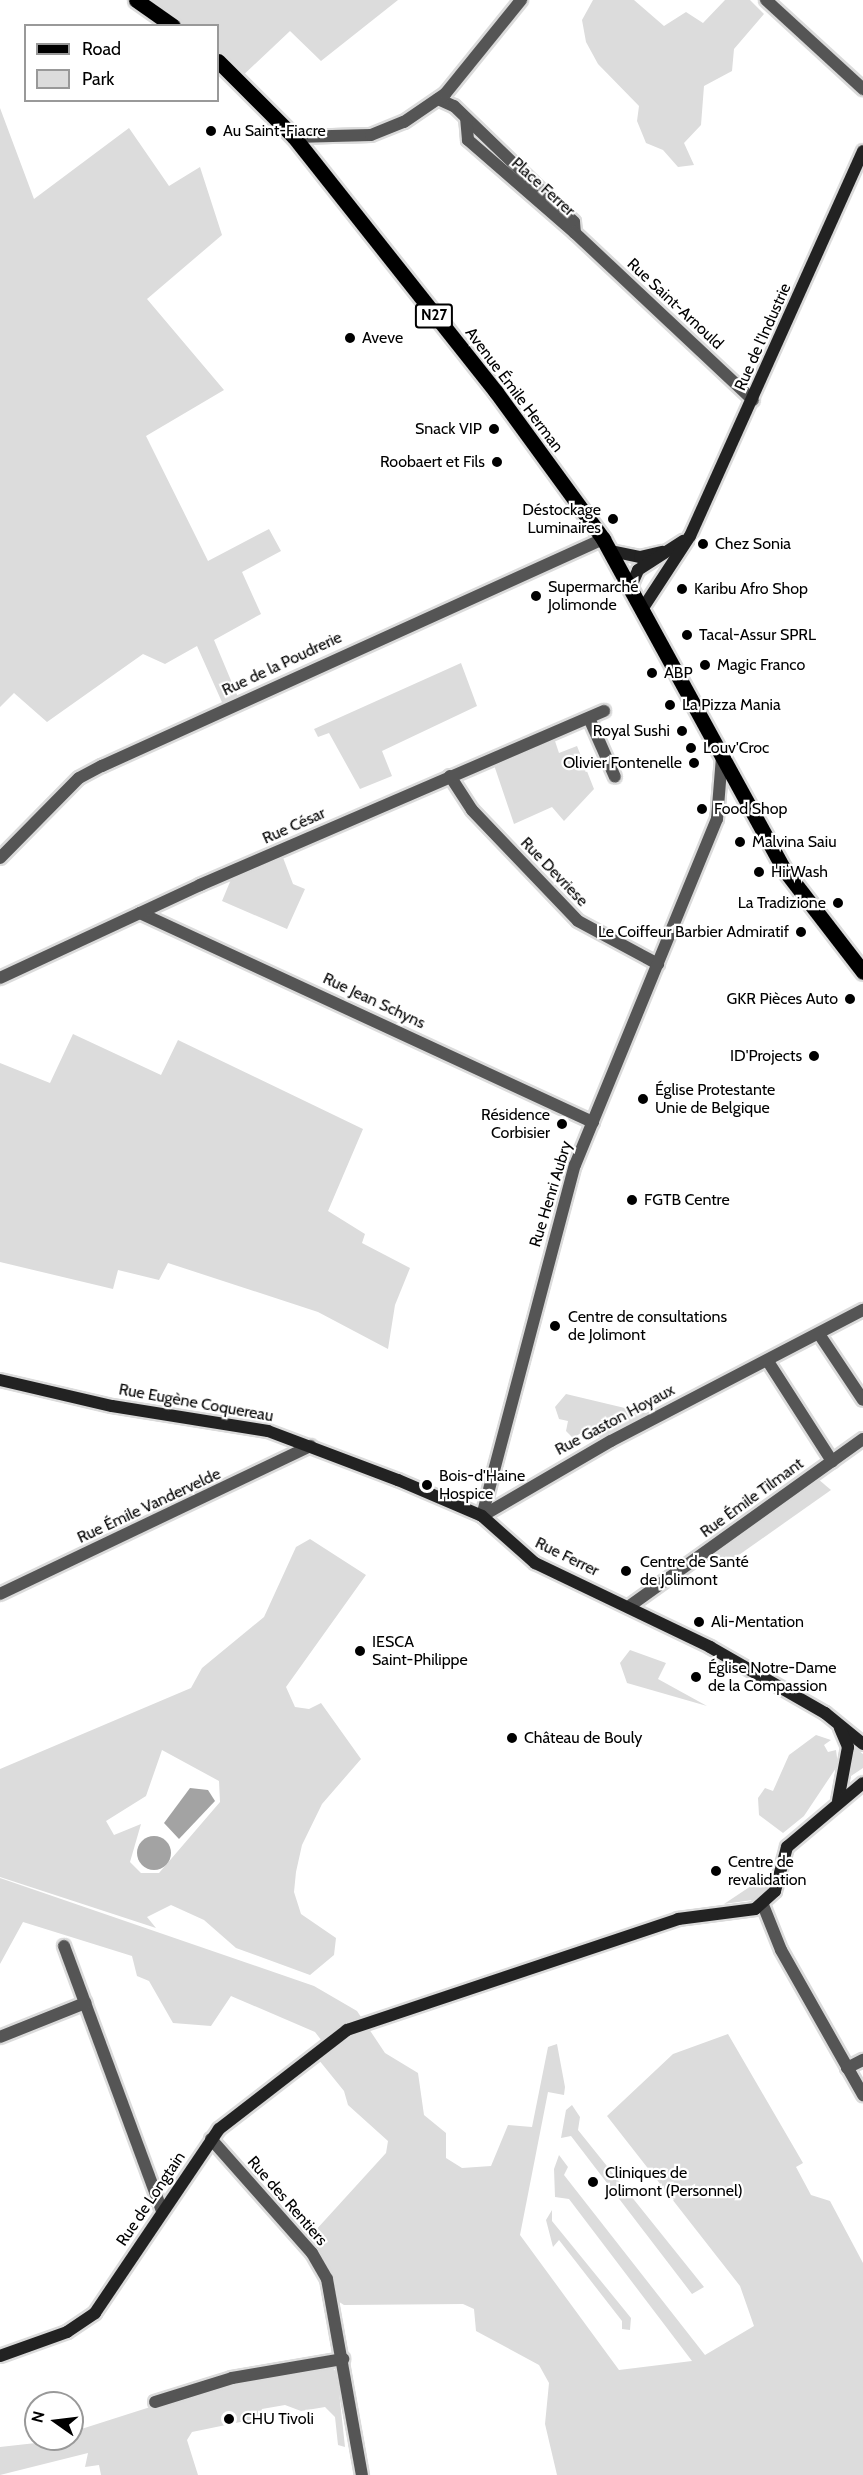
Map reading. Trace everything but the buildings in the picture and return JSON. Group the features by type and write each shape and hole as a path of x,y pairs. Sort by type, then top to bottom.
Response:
{"main road":[{"path":"136,0 170,24"},
{"name":"Avenue Émile Herman","path":"219,62 294,137 496,392 607,545 631,586"},
{"name":"N27","path":"631,586 783,868 863,972"}],"street":[{"path":"294,137 371,135 438,99 521,0"},
{"path":"766,0 863,89"},
{"path":"450,87 454,106"},
{"path":"438,99 454,106"},
{"name":"Place Ferrer","path":"454,106 466,119 468,140 575,232"},
{"name":"Rue de l'Industrie","path":"643,608 690,536 863,151"},
{"name":"Rue Saint-Arnould","path":"575,232 753,400"},
{"path":"631,586 638,570 690,536"},
{"path":"607,545 650,556 676,545"},
{"name":"Rue de la Poudrerie","path":"0,858 79,778 102,766 607,545"},
{"name":"Rue César","path":"0,978 140,913 450,776 604,711"},
{"path":"589,718 615,777"},
{"name":"Rue Henri Aubry","path":"482,1516 557,1228 593,1122 717,819 722,757"},
{"name":"Rue Devriese","path":"450,776 472,810 578,921 658,964"},
{"name":"Rue Jean Schyns","path":"140,913 593,1122"},
{"name":"Rue Gaston Hoyaux","path":"482,1516 611,1441 769,1363 863,1310"},
{"path":"819,1334 863,1400"},
{"path":"769,1363 832,1461"},
{"name":"Rue Eugène Coquereau","path":"0,1380 112,1406 268,1431 482,1516"},
{"name":"Rue Émile Tilmant","path":"631,1605 863,1439"},
{"name":"Rue Émile Vandervelde","path":"0,1594 310,1446"},
{"name":"Rue Ferrer","path":"482,1516 535,1563 631,1605 834,1719 863,1744"},
{"path":"834,1719 848,1747 838,1801"},
{"path":"863,1783 838,1801 787,1847 775,1891 763,1905 781,1950 863,2096"},
{"name":"Rue de Longtain","path":"0,2356 87,2320 211,2139 232,2116 325,2045 361,2023 678,1919 763,1905"},
{"path":"64,1946 162,2211"},
{"path":"0,2037 85,2003"},
{"path":"848,2068 863,2060"},
{"name":"Rue des Rentiers","path":"211,2139 321,2266 332,2292 362,2475"},
{"path":"154,2402 232,2379 343,2359"}],"green space":[{"path":"136,0 398,0 321,61 290,31 238,80 219,62 219,24 172,24"},
{"path":"593,0 634,0 664,26 686,12 703,23 725,0 750,0 764,14 734,49 732,71 704,86 701,125 684,143 694,165 678,167 663,150 646,143 637,121 639,106 598,64 586,42 582,20"},
{"path":"0,108 34,199 129,128 169,186 200,167 222,235 147,299 224,390 146,436 208,561 269,529 281,551 242,572 261,614 214,640 240,702 225,709 197,646 165,664 143,654 47,722 14,693 0,707"},
{"path":"461,663 477,706 382,751 392,776 360,789 329,733 318,737 314,729"},
{"path":"554,738 559,753 577,746 594,789 564,821 552,807 514,824 494,765"},
{"path":"282,855 293,884 305,889 287,929 222,901 232,877"},
{"path":"73,1034 161,1075 178,1040 363,1129 328,1211 365,1234 362,1243 410,1268 395,1305 388,1349 318,1312 168,1263 159,1280 118,1270 113,1289 0,1262 0,1063 50,1083"},
{"path":"566,1394 652,1416 607,1439 581,1433 573,1438 566,1431 568,1421 559,1419 555,1407"},
{"path":"818,1479 831,1490 719,1569 709,1556"},
{"path":"310,1539 366,1575 286,1687 295,1707 309,1709 321,1703 361,1759 322,1804 302,1845 296,1872 294,1892 301,1914 336,1938 334,1955 310,1975 236,1948 204,1920 171,1905 147,1917 156,1928 0,1877 0,1769 191,1688 202,1668 264,1617 296,1547","holes":["162,1750 219,1781 220,1802 159,1873 141,1873 130,1862 141,1824 114,1835 106,1821 146,1796"]},
{"path":"630,1650 666,1663 658,1679 707,1706 627,1683 620,1663"},
{"path":"816,1735 831,1740 824,1745 828,1752 836,1750 838,1765 804,1816 783,1833 759,1815 758,1798 765,1788 773,1791 789,1755"},
{"path":"854,1747 863,1754 863,1768 851,1776"},
{"path":"0,1878 314,1986 357,2011 385,2053 418,2073 424,2115 446,2133 446,2158 462,2168 491,2166 508,2125 532,2127 548,2047 557,2044 565,2087 564,2095 548,2092 520,2235 619,2370 692,2361 569,2199 555,2197 554,2169 559,2155 568,2167 564,2175 705,2355 754,2326 740,2286 607,2116 673,2054 728,2034 803,2163 796,2167 811,2195 830,2201 863,2263 863,2475 557,2475 545,2424 549,2383 539,2365 476,2331 474,2309 463,2304 344,2305 333,2298 312,2253 315,2231 386,2153 388,2141 348,2105 344,2091 314,2054 325,2045 315,2032 231,1996 211,2026 173,2023 149,1981 137,1976 132,1956 23,1922 0,1964"},
{"path":"763,1878 770,1880 768,1886 753,1900 724,1904"},
{"path":"572,2105 580,2117 578,2130 704,2287 692,2294 571,2136 561,2138 566,2110"},
{"path":"552,2210 552,2221 631,2318 630,2330 622,2329 622,2321 559,2240 553,2247 546,2220"},
{"path":"330,2365 337,2373 345,2447 338,2445 335,2417 325,2407 301,2411 285,2405 262,2409 259,2418 192,2432 187,2440 198,2475 101,2475 99,2465 85,2467 88,2453 0,2475 0,2447 24,2444 24,2451 84,2451 84,2428 216,2386"}],"shaded area":[{"path":"190,1788 208,1790 215,1801 179,1839 164,1823"},
{"path":"154,1836 166,1841 171,1853 166,1865 154,1870 142,1865 137,1853 142,1841"}],"place":[{"name":"Au Saint-Fiacre","path":"211,131"},
{"name":"Aveve","path":"350,338"},
{"name":"Snack VIP","path":"494,429"},
{"name":"Roobaert et Fils","path":"497,462"},
{"name":"Déstockage Luminaires","path":"613,519"},
{"name":"Chez Sonia","path":"703,544"},
{"name":"Karibu Afro Shop","path":"682,589"},
{"name":"Supermarché Jolimonde","path":"536,596"},
{"name":"Tacal-Assur SPRL","path":"687,635"},
{"name":"Magic Franco","path":"705,665"},
{"name":"ABP","path":"652,673"},
{"name":"La Pizza Mania","path":"670,705"},
{"name":"Royal Sushi","path":"682,731"},
{"name":"Louv'Croc","path":"691,748"},
{"name":"Olivier Fontenelle","path":"694,763"},
{"name":"Food Shop","path":"702,809"},
{"name":"Malvina Saiu","path":"740,842"},
{"name":"HirWash","path":"759,872"},
{"name":"La Tradizione","path":"838,903"},
{"name":"Le Coiffeur Barbier Admiratif","path":"801,932"},
{"name":"GKR Pièces Auto","path":"850,999"},
{"name":"ID'Projects","path":"814,1056"},
{"name":"Église Protestante Unie de Belgique","path":"643,1099"},
{"name":"Résidence Corbisier","path":"562,1124"},
{"name":"FGTB Centre","path":"632,1200"},
{"name":"Centre de consultations de Jolimont","path":"555,1326"},
{"name":"Bois-d'Haine Hospice","path":"427,1485"},
{"name":"Centre de Santé de Jolimont","path":"626,1571"},
{"name":"Ali-Mentation","path":"699,1622"},
{"name":"IESCA Saint-Philippe","path":"360,1651"},
{"name":"Église Notre-Dame de la Compassion","path":"696,1677"},
{"name":"Château de Bouly","path":"512,1738"},
{"name":"Centre de revalidation","path":"716,1871"},
{"name":"Cliniques de Jolimont (Personnel)","path":"593,2182"},
{"name":"CHU Tivoli","path":"229,2419"}]}
